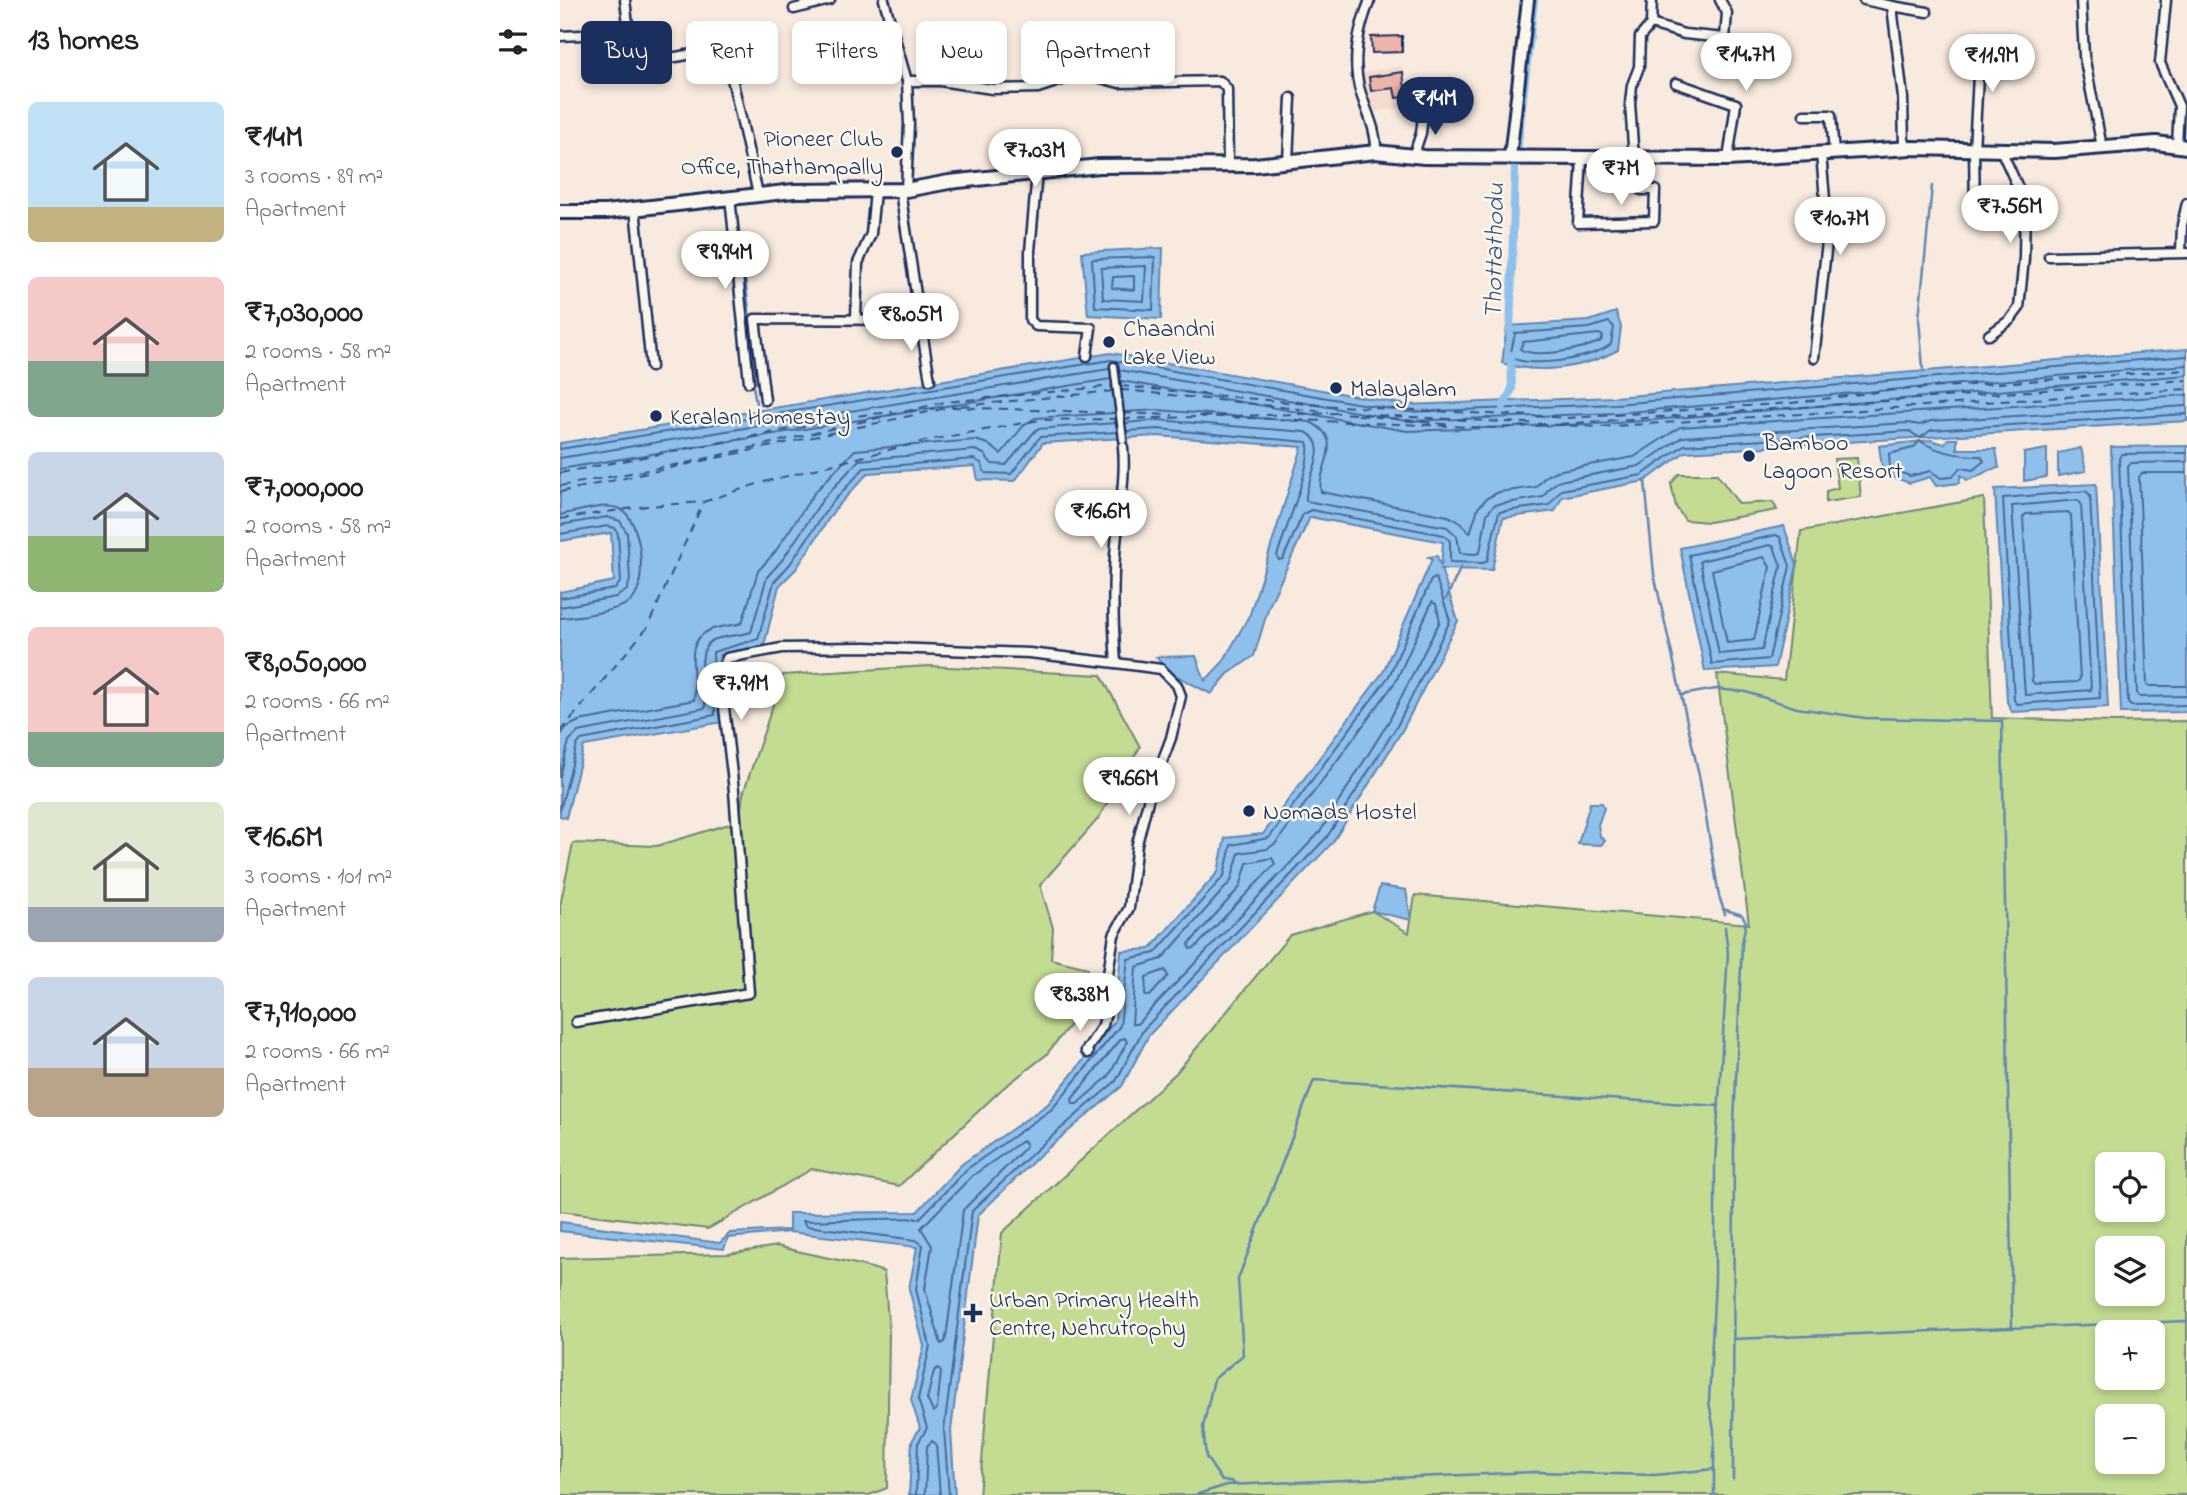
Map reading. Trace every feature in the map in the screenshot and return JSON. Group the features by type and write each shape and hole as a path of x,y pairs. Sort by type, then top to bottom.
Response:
{"main road":[{"path":"560,212 635,208 826,189 903,191 1099,166 1228,166 1376,152 1413,157 1728,159 1904,148 2002,152 2156,143 2182,146"}],"street":[{"path":"625,0 628,21"},
{"path":"794,9 830,0"},
{"path":"884,0 907,81 903,191 930,380"},
{"path":"1370,0 1360,29 1356,66 1360,88 1374,127 1376,152"},
{"path":"1515,157 1528,0"},
{"path":"1582,159 1578,223 1654,221 1655,190 1641,190 1630,104 1632,85 1639,67 1640,37 1651,24 1652,0"},
{"path":"1651,24 1684,34 1725,38 1727,13 1720,0"},
{"path":"1864,0 1927,12"},
{"path":"2081,0 2084,56 2102,147"},
{"path":"2166,0 2160,63 2179,106 2182,146"},
{"path":"1892,6 1903,98 1904,148"},
{"path":"560,36 581,35"},
{"path":"1975,210 1974,150 1980,37"},
{"path":"672,57 720,49 726,55 758,194"},
{"path":"907,81 940,81 992,89 1038,88 1083,73 1119,83 1220,81 1227,89 1228,166"},
{"path":"1676,83 1736,104 1728,159"},
{"path":"1289,161 1291,98"},
{"path":"1413,157 1421,133 1424,108"},
{"path":"1804,114 1831,115 1827,154 1828,233 1814,358"},
{"path":"1989,335 2016,314 2021,302 2025,203 2002,152"},
{"path":"1037,172 1030,251 1030,320 1036,326 1091,328 1087,356"},
{"path":"856,317 858,263 872,234 875,191"},
{"path":"730,197 748,382"},
{"path":"2049,256 2184,252 2182,225 2187,203"},
{"path":"635,208 652,367"},
{"path":"765,400 755,318 856,317 920,320"},
{"path":"1114,366 1123,444 1124,480 1119,503 1113,608 1116,663"},
{"path":"576,1022 749,993 734,791 720,674 727,658 782,648 866,647 1030,653 1161,669 1177,685 1181,696 1171,738 1149,797 1137,844 1129,908 1114,935 1104,999 1106,1012 1103,1025 1087,1053"}],"shaded area":[{"path":"1402,66 1409,106 1367,113 1360,73"}],"green space":[{"path":"1857,458 1861,497 1826,502 1826,491 1838,488 1834,459"},
{"path":"1679,474 1717,474 1739,504 1773,502 1777,510 1709,522 1685,520 1676,507 1671,484"},
{"path":"1984,498 1992,718 2113,722 2187,721 2187,1495 979,1495 1002,1233 1176,1073 1290,935 1372,911 1409,933 1415,895 1749,924 1717,674 1784,680 1801,531"},
{"path":"929,666 1101,675 1140,747 1098,819 1040,885 1053,928 1051,959 1088,968 1083,1008 1046,1055 1002,1089 899,1186 812,1169 708,1229 560,1211 560,906 573,843 657,846 739,821 743,794 783,675"},
{"path":"777,1246 884,1272 889,1331 887,1488 869,1495 560,1495 560,1258 729,1254"}],"water":[{"path":"1163,248 1161,319 1088,315 1082,252"},
{"path":"1616,312 1621,327 1618,350 1605,356 1561,368 1531,369 1502,363 1507,326 1589,321"},
{"path":"2187,349 2187,421 1685,452 1645,481 1562,497 1555,511 1503,518 1492,570 1441,569 1458,621 1403,729 1333,842 1149,1035 1122,1086 1040,1155 978,1215 951,1431 955,1495 909,1495 912,1441 920,1428 911,1400 924,1346 909,1289 917,1247 789,1232 728,1238 724,1249 560,1231 560,1222 720,1243 730,1233 789,1230 789,1213 917,1212 962,1164 1048,1104 1115,1021 1121,951 1150,949 1218,872 1225,838 1263,834 1383,672 1432,559 1427,557 1437,556 1441,567 1443,542 1310,517 1269,606 1254,656 1228,674 1211,694 1169,672 1156,657 1196,656 1205,681 1223,662 1250,614 1302,447 1157,436 1043,443 1015,481 978,480 975,466 868,473 835,509 796,569 779,586 764,646 719,655 723,722 584,746 566,818 560,816 560,592 614,581 611,533 560,541 560,443 1111,353 1407,405 1615,397"},
{"path":"1948,439 1957,439 1957,449 1996,449 1999,468 1967,480 1961,475 1959,483 1936,486 1930,477 1910,483 1883,474 1879,446 1931,440 1944,444"},
{"path":"2187,446 2187,712 2121,713 2111,447"},
{"path":"2081,448 2086,471 2058,476 2058,453"},
{"path":"2047,449 2047,477 2024,481 2024,453"},
{"path":"2096,484 2108,707 2012,712 2007,702 1995,489"},
{"path":"1784,526 1797,565 1775,667 1705,671 1680,548"},
{"path":"1590,803 1602,803 1604,808 1598,825 1600,836 1605,841 1601,845 1578,844"},
{"path":"1380,886 1406,890 1411,920 1372,911"}],"building":[{"path":"1402,36 1402,52 1372,53 1371,37"},
{"path":"1403,72 1406,97 1396,98 1394,88 1371,91 1369,77"}],"waterway":[{"name":"Thottathodu","path":"1510,335 1515,169 1534,0"},
{"path":"1923,369 1919,318 1932,186"},
{"path":"740,239 753,342 750,362"},
{"name":"Thottathodu","path":"1503,407 1512,389 1511,355"},
{"path":"752,379 757,410"},
{"path":"1645,481 1654,574 1699,775 1719,896 1725,914"},
{"path":"1446,599 1461,567"},
{"path":"1681,695 1716,689 1746,692 1797,708 1865,718 2002,721 2012,1327"},
{"path":"1723,909 1742,915 1746,922 1742,943 1734,1123 1733,1479"},
{"path":"1714,1495 1714,1430 1709,1402 1715,1280 1715,1163 1728,953 1725,927"},
{"path":"1235,1485 1232,1481 1222,1481 1206,1457 1203,1427 1214,1379 1243,1355 1238,1279 1314,1080 1719,1106"},
{"path":"1733,1339 2187,1321"},
{"path":"1195,1495 1227,1485 1535,1472 1655,1475 1714,1469"}],"ferry route":[{"path":"1120,386 1318,405 1569,418 1792,403 1885,391 2187,370"},
{"path":"1560,424 2187,380"},
{"path":"560,486 691,462 945,402 1115,386"},
{"path":"1122,419 1337,413 1599,427 2187,389"},
{"path":"961,406 1124,390 1328,412"},
{"path":"560,492 951,407 1117,413"},
{"path":"909,411 942,408"},
{"path":"560,473 863,415 893,412"},
{"path":"1123,413 1173,415"},
{"path":"1358,415 1453,425"},
{"path":"1199,416 1498,428 1544,425"},
{"path":"560,519 647,506 703,502 760,483 924,441 1040,420 1117,419"},
{"path":"1115,421 1119,436"},
{"path":"560,732 647,628 703,503"}],"place":[{"name":"Pioneer Club Office, Thathampally","path":"897,152"},
{"name":"Chaandni Lake View","path":"1109,342"},
{"name":"Malayalam","path":"1336,388"},
{"name":"Keralan Homestay","path":"656,416"},
{"name":"Bamboo Lagoon Resort","path":"1749,456"},
{"name":"Nomads Hostel","path":"1249,811"},
{"name":"Urban Primary Health Centre, Nehrutrophy","path":"973,1313"}]}
